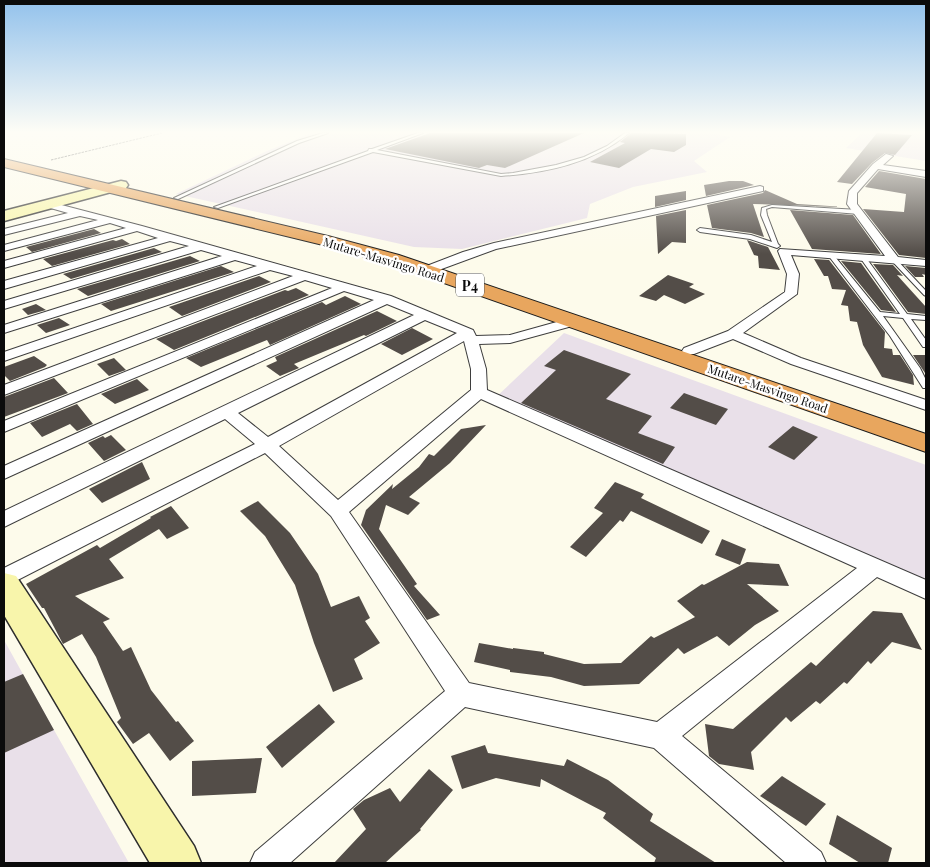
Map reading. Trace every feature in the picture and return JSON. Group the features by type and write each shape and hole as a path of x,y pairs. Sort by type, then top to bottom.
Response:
{"highway":[{"name":"Mutare-Masvingo Road","path":"27,173 82,198 122,190 176,198 341,236 926,431"},
{"name":"Mutare-Masvingo Road","path":"64,173 122,190 434,268 571,322 926,443"},
{"path":"82,198 122,190"}],"street":[{"path":"869,173 852,193 852,204 894,260"},
{"path":"434,268 467,254 494,246 760,189"},
{"path":"4,216 82,198"},
{"path":"82,198 109,220 198,247 386,299 425,315 469,337 510,339 571,322"},
{"path":"4,232 82,198"},
{"path":"4,248 109,220"},
{"path":"4,265 138,228"},
{"path":"4,285 170,238"},
{"path":"4,305 198,247"},
{"path":"779,248 926,263"},
{"path":"689,351 733,334 791,294 793,274 779,248"},
{"path":"4,329 234,256"},
{"path":"4,357 268,266"},
{"path":"4,390 305,276"},
{"path":"4,427 344,287"},
{"path":"4,473 386,299"},
{"path":"4,520 425,315"},
{"path":"733,334 796,361 926,405"},
{"path":"338,511 479,392 480,375 469,337"},
{"path":"4,578 267,445 469,337"},
{"path":"479,392 926,590"},
{"path":"226,412 267,445 338,511 461,694 661,736 810,863"},
{"path":"661,736 875,566"},
{"path":"4,586 177,863"},
{"path":"266,863 461,694"}],"lane":[{"path":"176,198 229,173"},
{"path":"216,207 307,173"},
{"path":"493,173 501,175 522,173"},
{"path":"779,248 764,215 764,208 772,206 858,212"},
{"path":"700,230 751,237 779,248"},
{"path":"830,254 878,314 917,369 926,386"},
{"path":"862,256 926,345"},
{"path":"894,260 926,294"},
{"path":"878,314 926,318"}],"shaded area":[{"path":"219,173 700,173 633,187 590,204 587,218 462,249 414,247 176,194"},
{"path":"564,333 926,465 926,595 494,399"},
{"path":"4,640 54,730 129,863 4,863"}],"building":[{"path":"844,173 862,173 852,184 837,182"},
{"path":"877,173 893,173 926,179 926,258 899,255 863,209 904,212 906,194 865,187"},
{"path":"743,181 754,185 706,196 704,185"},
{"path":"765,190 797,204 846,207 753,204 764,237 751,233 712,228 707,205 763,193"},
{"path":"686,191 686,200 655,207 655,196"},
{"path":"686,210 686,243 672,242 658,254 656,216"},
{"path":"790,210 853,215 881,254 812,249"},
{"path":"94,229 101,233 32,252 26,247"},
{"path":"122,239 130,244 52,266 43,259 113,240"},
{"path":"747,240 768,247 780,270 759,268 758,256 754,255"},
{"path":"154,248 162,252 71,279 63,274"},
{"path":"190,256 200,261 88,296 77,289"},
{"path":"814,259 829,260 885,332 884,348 892,349 893,355 900,355 913,375 914,385 882,377 863,345 857,322 850,321 848,306 841,305 846,290 832,289 828,276 824,276"},
{"path":"841,261 861,263 896,312 881,310"},
{"path":"873,264 893,265 903,276 897,275 926,307 926,314 908,312"},
{"path":"221,266 234,272 111,311 101,304"},
{"path":"905,266 926,268 926,275 922,274 924,277 915,277"},
{"path":"668,275 694,284 689,287 705,294 685,304 664,295 656,301 639,296"},
{"path":"259,276 271,282 182,316 169,307"},
{"path":"296,288 309,295 174,350 156,339 285,290 288,291"},
{"path":"345,296 361,304 270,345 267,340 201,367 186,358 322,302 326,305"},
{"path":"36,304 46,310 28,315 22,309"},
{"path":"377,311 397,321 366,336 364,335 294,364 299,368 280,376 266,366 277,361 275,357"},
{"path":"59,318 70,325 46,333 37,325"},
{"path":"412,328 433,339 402,355 381,344"},
{"path":"564,350 631,374 606,399 652,416 638,433 675,447 663,464 521,403 556,370 544,366"},
{"path":"913,355 926,355 926,374 925,373"},
{"path":"34,356 47,365 10,381 4,375 4,367"},
{"path":"114,358 126,370 109,376 97,364"},
{"path":"54,378 68,393 4,417 4,397"},
{"path":"137,379 149,390 115,404 101,394"},
{"path":"684,393 728,409 716,425 670,408"},
{"path":"77,404 93,424 77,431 70,424 42,437 30,423"},
{"path":"486,425 450,463 409,497 420,503 408,515 386,505 379,529 417,584 414,586 440,615 427,620 361,525 366,510 393,484 392,489 419,467 429,454 434,456 461,429"},
{"path":"793,426 818,437 794,460 768,447"},
{"path":"111,435 126,450 104,461 88,443 103,436 105,438"},
{"path":"142,462 150,479 102,503 89,489"},
{"path":"615,482 644,494 641,498 710,531 702,544 631,511 623,522 620,520 586,557 570,547 603,513 594,508"},
{"path":"258,501 290,533 318,574 331,607 359,596 370,618 365,621 380,643 354,659 363,679 333,692 314,643 295,585 265,536 240,511"},
{"path":"171,506 189,528 167,539 159,529 109,559 124,578 75,596 110,619 103,622 123,651 131,647 151,690 176,722 178,721 194,741 170,761 149,733 133,744 117,722 121,718 96,657 82,634 63,644 44,608 42,608 26,584 97,545 100,548"},
{"path":"722,539 746,549 740,565 715,555"},
{"path":"747,562 779,564 789,586 747,584 779,611 755,625 729,646 717,636 684,654 678,648 639,684 584,686 551,677 510,672 510,670 474,662 479,643 544,652 544,654 584,664 621,663 651,636 654,638 695,617 677,601 702,584 704,585"},
{"path":"873,611 902,613 922,650 892,642 871,664 868,661 847,684 844,682 820,704 816,701 791,722 786,717 751,752 754,770 719,764 709,756 705,724 733,729 811,662 816,666"},
{"path":"23,674 54,730 4,753 4,682"},
{"path":"319,704 335,722 282,768 266,747"},
{"path":"485,745 488,753 564,766 567,759 608,780 653,814 650,821 716,863 654,863 656,858 603,818 606,813 541,779 540,787 496,778 462,789 451,756"},
{"path":"262,758 256,793 192,796 192,761"},
{"path":"429,769 453,790 421,830 385,863 334,863 366,829 353,809 364,800 390,788 400,802"},
{"path":"782,776 826,804 806,826 760,796"},
{"path":"837,815 892,848 888,863 860,863 829,844"}]}
